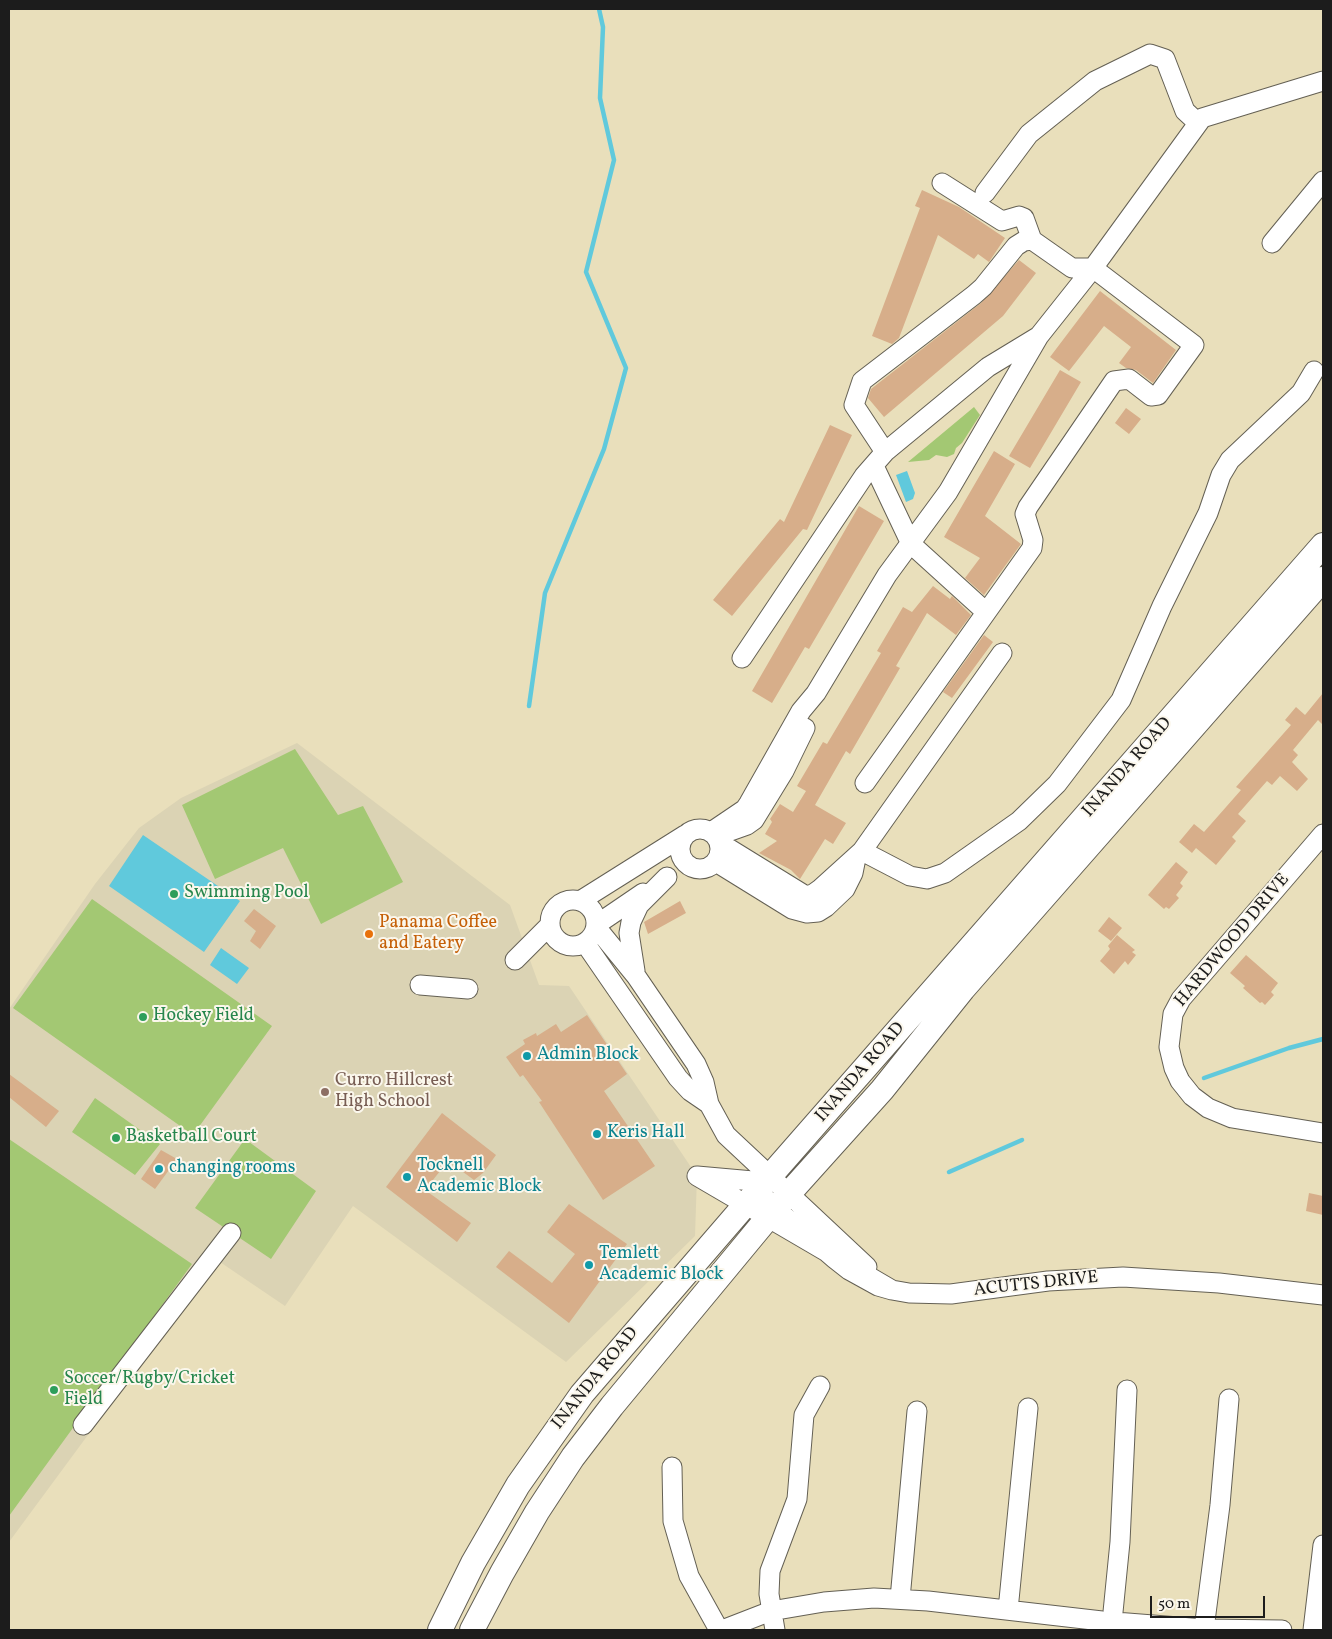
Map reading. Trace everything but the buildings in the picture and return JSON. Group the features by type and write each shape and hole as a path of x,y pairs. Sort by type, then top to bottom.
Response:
{"main road":[{"name":"INANDA ROAD","path":"440,1630 473,1563 548,1439 582,1394 632,1334 1323,545"},
{"name":"INANDA ROAD","path":"472,1630 502,1573 573,1457 612,1406 775,1209 882,1090 963,990 1323,578"}],"street":[{"path":"985,193 1029,134 1095,81 1150,54 1165,59 1185,111 1198,123"},
{"path":"716,837 745,809 754,808 800,740 810,716 816,693 887,575 948,492 1039,336 1092,268 1202,118 1323,81"},
{"path":"1272,243 1323,181"},
{"path":"865,783 1032,548 1033,540 1025,514 1028,507 1114,381 1130,378 1151,396 1158,394 1194,345 1092,268 1072,268 1032,240 1024,218 1018,216 1002,221 942,183"},
{"path":"986,612 911,544 879,459 854,405 862,381 983,287 1016,246 1032,240"},
{"path":"742,658 879,459 988,367 1039,336"},
{"path":"988,367 1010,387"},
{"path":"859,854 910,876 927,879 945,873 1019,821 1057,784 1122,700 1162,606 1208,513 1221,475 1230,460 1301,393 1314,371"},
{"path":"580,901 698,829 716,837 806,896 813,894 859,854 1002,653"},
{"name":"HARDWOOD DRIVE","path":"1323,834 1181,999 1173,1014 1169,1047 1174,1068 1180,1081 1192,1096 1208,1108 1232,1118 1323,1133"},
{"path":"686,835 680,850 686,864 698,870 711,867 716,862 721,849 716,837"},
{"path":"716,862 792,909 807,913 818,912 826,907 844,889 853,873 859,854"},
{"path":"686,864 596,926 593,935 585,943 573,946 561,943 515,960 550,925 554,910 559,905 573,900 580,901 592,909 596,926 636,976 696,1064 704,1082 709,1104 726,1134 892,1290"},
{"path":"636,976 629,933 631,922 639,905 667,877"},
{"path":"550,925 552,932 561,943"},
{"path":"585,943 678,1078 690,1091 709,1104"},
{"path":"420,985 468,989"},
{"path":"758,1190 753,1181 697,1176 892,1290"},
{"name":"ACUTTS DRIVE","path":"758,1190 775,1209 849,1270 878,1286 909,1294 951,1294 1048,1281 1123,1277 1219,1283 1323,1295"},
{"path":"83,1426 231,1233"},
{"path":"775,1630 769,1594 771,1566 797,1499 804,1415 820,1386"},
{"path":"1112,1622 1120,1542 1126,1390"},
{"path":"1204,1629 1220,1505 1229,1399"},
{"path":"1008,1610 1028,1408"},
{"path":"900,1599 917,1411"},
{"path":"672,1467 673,1521 688,1576 720,1630 772,1611 824,1602 874,1598 900,1599 1112,1622 1204,1629 1282,1630"},
{"path":"1314,1630 1323,1545"}],"shaded area":[{"name":"Curro Hillcrest High School","path":"297,743 510,905 539,985 569,986 697,1176 695,1236 566,1362 353,1206 285,1306 217,1260 9,1542 9,1009 95,884 139,828 181,798"}],"green space":[{"path":"974,407 980,415 962,443 956,448 954,454 947,457 936,455 929,460 908,462"},
{"path":"295,749 338,815 363,806 403,882 321,924 283,848 215,879 182,805"},
{"name":"Hockey Field","path":"92,899 272,1026 193,1135 13,1008"},
{"name":"Basketball Court","path":"95,1098 160,1144 135,1175 72,1132"},
{"name":"Soccer/Rugby/Cricket Field","path":"9,1139 192,1264 9,1516"},
{"path":"245,1139 316,1191 271,1259 195,1208"}],"water":[{"path":"907,471 915,493 913,499 906,502 896,475"},
{"name":"Swimming Pool","path":"143,835 240,901 204,952 109,886"},
{"path":"221,948 249,968 237,984 210,965"}],"waterway":[{"path":"529,706 545,593 604,449 626,368 586,272 614,160 600,98 603,27 599,9"},
{"path":"1204,1078 1289,1048 1323,1039"},
{"path":"949,1172 1022,1140"}],"place":[{"name":"Swimming Pool","path":"174,894"},
{"name":"Panama Coffee and Eatery","path":"369,934"},
{"name":"Hockey Field","path":"143,1017"},
{"name":"Admin Block","path":"527,1056"},
{"name":"Curro Hillcrest High School","path":"325,1092"},
{"name":"Keris Hall","path":"597,1134"},
{"name":"Basketball Court","path":"116,1138"},
{"name":"changing rooms","path":"159,1169"},
{"name":"Tocknell Academic Block","path":"407,1177"},
{"name":"Temlett Academic Block","path":"589,1265"},
{"name":"Soccer/Rugby/Cricket Field","path":"54,1390"}]}
